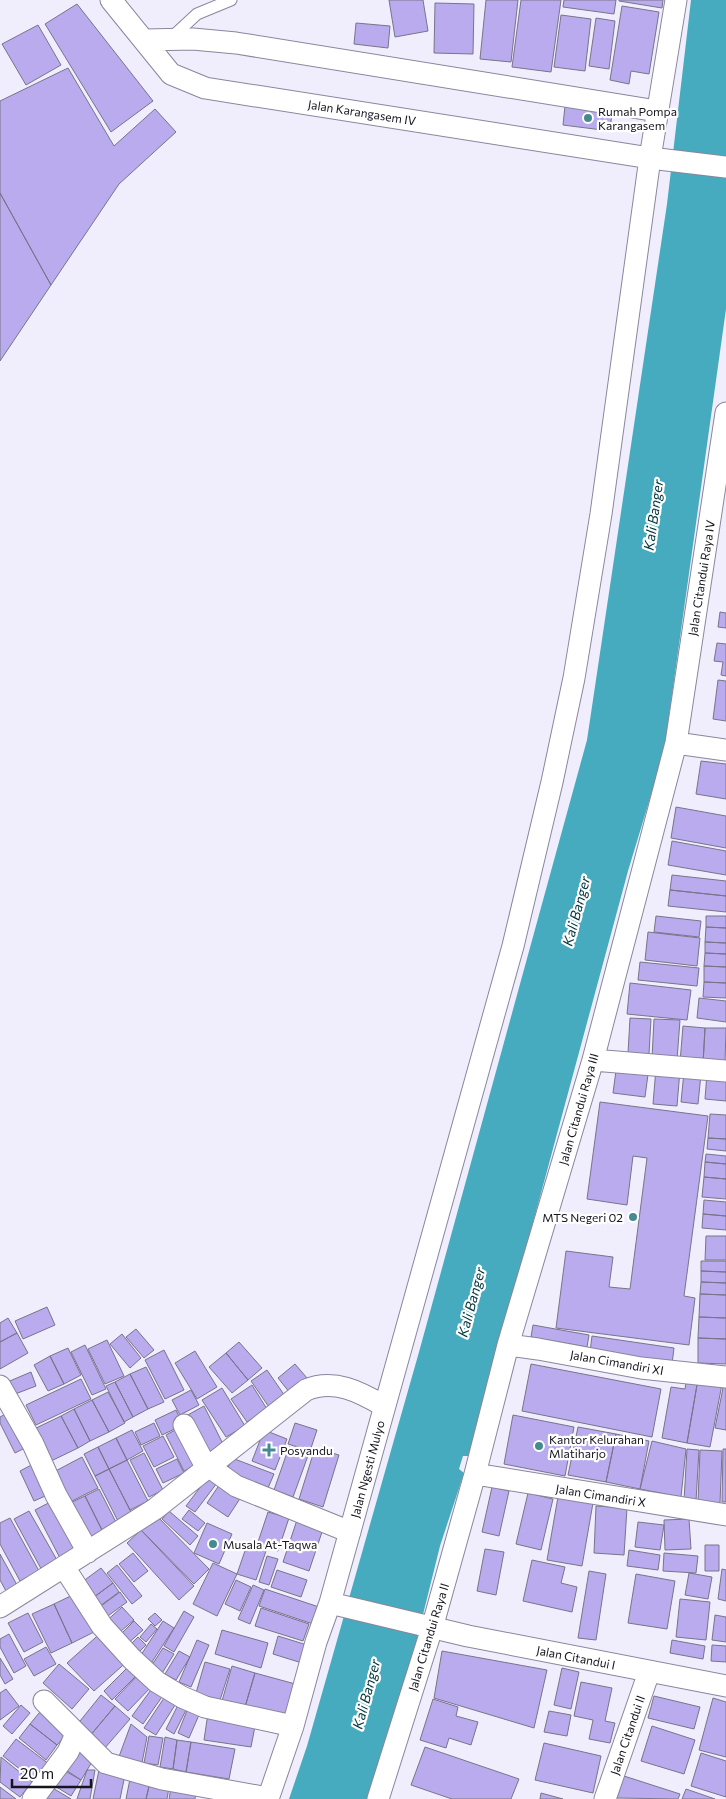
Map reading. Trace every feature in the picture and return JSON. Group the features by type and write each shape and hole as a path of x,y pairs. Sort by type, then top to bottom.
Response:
{"street":[{"name":"Jalan Karangasem IV","path":"111,0 171,74 205,88 660,159 726,167"},
{"path":"384,1406 513,946 552,782 574,678 660,159 657,111 676,0"},
{"path":"149,47 170,38 236,43 657,111"},
{"name":"Jalan Citandui Raya IV","path":"676,743 726,414"},
{"path":"676,743 726,750"},
{"name":"Jalan Citandui Raya III","path":"475,1474 508,1345 593,1060 676,743"},
{"path":"593,1060 726,1071"},
{"name":"Jalan Cimandiri XI","path":"508,1345 538,1348 641,1368 726,1378"},
{"name":"Jalan Ngesti Mulyo","path":"0,1607 156,1509 306,1390 317,1385 347,1388 384,1406 350,1532 336,1605 316,1642 293,1726 268,1798 162,1778 106,1763 44,1701"},
{"path":"0,1386 33,1444 56,1495 88,1552"},
{"path":"184,1425 204,1463 236,1486 350,1532"},
{"name":"Jalan Cimandiri X","path":"475,1474 726,1515"},
{"name":"Jalan Citandui Raya II","path":"378,1799 475,1474"},
{"path":"64,1567 102,1626 132,1659 157,1682 182,1697 205,1707 293,1726"},
{"name":"Jalan Citandui I","path":"336,1605 429,1627 726,1686"},
{"name":"Jalan Citandui II","path":"605,1799 649,1672"},
{"path":"33,1799 68,1752 76,1734"}],"lane":[{"path":"170,38 198,14 230,0"}],"water":[{"name":"Kali Banger","path":"691,0 726,0 726,309 664,752 628,871 470,1456 463,1456 459,1469 464,1473 440,1546 406,1683 369,1799 289,1799 307,1746 419,1352 587,740 667,204"}],"building":[{"path":"389,0 423,0 428,31 395,37"},
{"path":"486,0 518,0 511,62 480,59"},
{"path":"521,0 561,0 551,72 512,67"},
{"path":"564,0 616,0 614,14 563,7"},
{"path":"619,0 663,0 662,8"},
{"path":"435,3 474,4 473,54 434,53"},
{"path":"77,4 153,101 111,132 45,24"},
{"path":"622,6 659,12 649,74 631,71 629,84 610,80"},
{"path":"561,15 591,19 585,71 554,67"},
{"path":"596,18 615,21 609,69 589,66"},
{"path":"356,23 390,26 388,48 354,44"},
{"path":"38,25 61,65 26,85 2,44"},
{"path":"68,68 114,146 155,109 176,132 119,184 51,285 0,193 0,101"},
{"name":"Rumah Pompa Karangasem","path":"565,106 612,112 610,131 563,125"},
{"path":"0,193 51,285 0,361"},
{"path":"720,612 726,613 726,628 718,627"},
{"path":"717,643 726,644 726,676 721,675 723,662 714,661"},
{"path":"718,680 726,681 726,721 713,719"},
{"path":"701,761 726,764 726,799 696,794"},
{"path":"676,807 726,816 726,848 671,838"},
{"path":"672,841 726,851 726,875 668,865"},
{"path":"672,875 726,881 726,896 670,890"},
{"path":"670,890 726,896 726,912 668,906"},
{"path":"656,916 701,921 699,937 654,932"},
{"path":"706,916 726,916 726,928 706,927"},
{"path":"706,927 726,928 726,943 705,942"},
{"path":"648,932 700,938 697,966 645,960"},
{"path":"705,942 726,943 726,954 705,953"},
{"path":"705,953 726,954 726,967 704,966"},
{"path":"640,962 699,968 697,986 638,980"},
{"path":"704,966 726,967 726,983 704,982"},
{"path":"704,982 726,983 726,998 703,997"},
{"path":"630,983 691,990 687,1020 627,1014"},
{"path":"699,998 726,1001 726,1022 697,1018"},
{"path":"630,1018 651,1019 649,1054 628,1053"},
{"path":"654,1019 680,1020 677,1060 652,1058"},
{"path":"683,1026 705,1028 703,1064 680,1062"},
{"path":"705,1028 726,1028 725,1064 703,1064"},
{"path":"617,1063 649,1067 645,1097 613,1093"},
{"path":"656,1068 680,1070 677,1106 653,1104"},
{"path":"684,1072 701,1074 698,1104 681,1102"},
{"path":"707,1073 726,1075 726,1101 705,1099"},
{"name":"MTS Negeri 02","path":"600,1102 708,1116 684,1296 695,1298 689,1345 556,1328 566,1251 613,1257 609,1287 630,1289 647,1158 633,1156 627,1205 587,1199"},
{"path":"710,1114 726,1115 726,1139 708,1138"},
{"path":"708,1138 726,1139 726,1151 707,1149"},
{"path":"706,1154 726,1156 726,1164 705,1162"},
{"path":"705,1162 726,1164 726,1179 704,1177"},
{"path":"704,1177 726,1179 726,1199 702,1197"},
{"path":"704,1200 726,1202 726,1216 703,1214"},
{"path":"703,1214 726,1216 726,1230 702,1228"},
{"path":"706,1236 726,1236 726,1260 705,1260"},
{"path":"701,1261 726,1261 726,1272 701,1271"},
{"path":"701,1271 726,1272 726,1283 701,1282"},
{"path":"701,1282 726,1283 726,1295 700,1294"},
{"path":"700,1294 726,1295 726,1318 699,1317"},
{"path":"47,1307 55,1325 23,1339 15,1321"},
{"path":"699,1317 726,1318 726,1339 698,1338"},
{"path":"8,1318 17,1333 0,1342 0,1323"},
{"path":"533,1325 589,1335 587,1347 531,1337"},
{"path":"136,1329 154,1350 144,1358 126,1337"},
{"path":"17,1333 28,1353 0,1369 0,1342"},
{"path":"122,1334 141,1358 130,1368 110,1344"},
{"path":"592,1336 674,1348 672,1364 590,1352"},
{"path":"698,1338 726,1339 726,1364 698,1363"},
{"path":"107,1340 124,1376 105,1384 88,1349"},
{"path":"239,1342 262,1368 248,1380 226,1353"},
{"path":"85,1345 106,1389 92,1395 71,1352"},
{"path":"68,1348 81,1375 64,1384 50,1356"},
{"path":"164,1350 184,1390 165,1399 145,1360"},
{"path":"195,1351 217,1387 197,1399 175,1363"},
{"path":"226,1353 248,1380 232,1393 209,1367"},
{"path":"50,1356 64,1384 48,1391 34,1365"},
{"path":"295,1364 307,1378 290,1393 278,1378"},
{"path":"531,1364 661,1389 652,1437 522,1411"},
{"path":"146,1367 164,1402 148,1409 130,1374"},
{"path":"267,1370 287,1399 271,1410 251,1381"},
{"path":"31,1372 36,1386 10,1396 5,1383"},
{"path":"130,1374 148,1409 133,1417 115,1382"},
{"path":"687,1377 698,1379 687,1443 662,1438 671,1387 685,1389"},
{"path":"81,1379 91,1399 36,1425 26,1405"},
{"path":"698,1379 722,1384 710,1447 687,1443"},
{"path":"115,1382 133,1417 124,1422 106,1386"},
{"path":"724,1383 726,1383 726,1430 715,1428"},
{"path":"252,1385 267,1409 247,1422 231,1399"},
{"path":"222,1388 245,1426 226,1437 202,1400"},
{"path":"191,1390 199,1405 180,1415 172,1400"},
{"path":"108,1392 125,1423 109,1432 92,1400"},
{"path":"92,1400 109,1432 90,1441 74,1409"},
{"path":"204,1406 225,1448 208,1457 186,1416"},
{"path":"74,1409 90,1441 78,1448 61,1416"},
{"path":"13,1410 31,1445 15,1453 0,1423 0,1417"},
{"path":"176,1410 183,1425 162,1435 155,1420"},
{"name":"Kantor Kelurahan Mlatiharjo","path":"513,1415 574,1427 565,1476 504,1464"},
{"path":"61,1416 78,1448 49,1462 32,1430"},
{"path":"154,1423 160,1436 141,1445 135,1432"},
{"path":"295,1423 317,1430 310,1451 288,1444"},
{"path":"578,1427 616,1434 606,1482 568,1475"},
{"path":"177,1429 197,1465 184,1471 166,1435"},
{"path":"132,1430 143,1451 127,1460 116,1438"},
{"name":"Posyandu","path":"264,1430 287,1439 275,1470 252,1461"},
{"path":"616,1434 649,1441 640,1489 606,1482"},
{"path":"163,1436 174,1457 154,1467 143,1446"},
{"path":"116,1438 127,1460 109,1469 98,1447"},
{"path":"652,1441 686,1449 681,1497 640,1489"},
{"path":"98,1447 109,1469 95,1476 84,1454"},
{"path":"289,1447 309,1453 293,1497 274,1490"},
{"path":"315,1448 339,1455 323,1507 299,1499"},
{"path":"687,1449 699,1450 696,1501 684,1501"},
{"path":"723,1449 726,1449 726,1502 722,1502"},
{"path":"700,1450 722,1451 720,1503 698,1502"},
{"path":"144,1453 163,1490 149,1497 130,1460"},
{"path":"82,1457 98,1488 64,1505 48,1475"},
{"path":"232,1458 274,1474 268,1488 226,1472"},
{"path":"177,1459 184,1473 163,1483 156,1469"},
{"path":"127,1460 148,1501 130,1510 109,1469"},
{"path":"37,1462 52,1493 34,1501 20,1471"},
{"path":"109,1469 133,1516 119,1523 95,1476"},
{"path":"208,1477 217,1483 195,1512 186,1506"},
{"path":"222,1481 243,1494 228,1517 207,1503"},
{"path":"492,1487 509,1491 499,1536 482,1532"},
{"path":"99,1489 119,1528 105,1536 85,1496"},
{"path":"528,1493 553,1499 541,1550 516,1544"},
{"path":"85,1496 105,1536 88,1543 68,1504"},
{"path":"558,1497 593,1503 582,1566 547,1560"},
{"path":"56,1499 83,1551 62,1562 35,1510"},
{"path":"596,1506 627,1508 624,1555 594,1553"},
{"path":"189,1510 205,1523 198,1531 182,1519"},
{"path":"29,1511 61,1567 45,1576 14,1519"},
{"path":"169,1511 198,1536 190,1545 162,1519"},
{"path":"268,1512 289,1518 278,1551 257,1545"},
{"path":"156,1515 209,1569 194,1584 141,1530"},
{"path":"10,1518 39,1571 20,1581 0,1544 0,1523"},
{"path":"689,1519 691,1549 665,1550 664,1520"},
{"path":"297,1520 323,1529 309,1571 283,1562"},
{"path":"638,1522 664,1525 660,1550 635,1547"},
{"name":"Musala At-Taqwa","path":"207,1523 232,1534 219,1564 194,1553"},
{"path":"141,1530 194,1586 179,1600 127,1543"},
{"path":"247,1545 266,1551 256,1580 237,1574"},
{"path":"705,1545 719,1545 719,1571 705,1571"},
{"path":"485,1549 504,1552 496,1595 477,1591"},
{"path":"629,1550 660,1555 658,1570 627,1566"},
{"path":"133,1553 148,1571 134,1582 119,1564"},
{"path":"664,1553 698,1556 696,1573 663,1571"},
{"path":"0,1554 17,1585 6,1591 0,1580"},
{"path":"267,1556 278,1559 269,1585 259,1582"},
{"path":"532,1560 565,1567 561,1583 577,1587 572,1612 523,1601"},
{"path":"213,1563 237,1574 217,1616 193,1604"},
{"path":"117,1565 142,1596 132,1604 107,1573"},
{"path":"101,1568 113,1583 90,1600 78,1585"},
{"path":"722,1569 726,1570 726,1601 718,1599"},
{"path":"277,1570 307,1580 301,1597 271,1587"},
{"path":"589,1571 606,1574 596,1640 578,1638"},
{"path":"689,1573 712,1577 708,1599 685,1595"},
{"path":"636,1574 675,1581 667,1629 628,1623"},
{"path":"236,1580 251,1587 240,1611 225,1604"},
{"path":"113,1583 119,1592 96,1609 90,1600"},
{"path":"253,1585 264,1590 250,1624 238,1619"},
{"path":"265,1589 319,1607 313,1624 259,1606"},
{"path":"79,1592 98,1630 72,1643 54,1604"},
{"path":"120,1592 127,1602 101,1621 94,1611"},
{"path":"680,1599 710,1602 706,1640 676,1637"},
{"path":"54,1604 72,1643 51,1653 32,1614"},
{"path":"122,1607 134,1620 114,1637 103,1624"},
{"path":"261,1608 309,1624 303,1641 255,1626"},
{"path":"184,1611 194,1617 174,1652 164,1646"},
{"path":"28,1613 43,1642 24,1652 8,1623"},
{"path":"155,1613 162,1620 155,1626 148,1619"},
{"path":"715,1615 726,1617 726,1642 712,1640"},
{"path":"134,1621 143,1630 126,1645 118,1637"},
{"path":"163,1621 174,1628 150,1665 139,1658"},
{"path":"151,1624 157,1629 146,1642 140,1637"},
{"path":"104,1630 130,1659 94,1691 67,1663"},
{"path":"222,1630 268,1643 261,1668 215,1654"},
{"path":"9,1634 26,1666 14,1673 0,1647 0,1639"},
{"path":"278,1636 307,1645 302,1663 273,1654"},
{"path":"138,1637 146,1645 135,1656 127,1648"},
{"path":"197,1640 209,1645 191,1687 179,1682"},
{"path":"672,1640 705,1646 703,1659 670,1653"},
{"path":"712,1645 726,1646 726,1662 711,1661"},
{"path":"46,1647 56,1664 34,1676 24,1659"},
{"path":"163,1648 174,1654 161,1675 150,1668"},
{"path":"179,1651 190,1657 176,1680 165,1674"},
{"path":"442,1651 547,1670 534,1728 434,1698"},
{"path":"0,1658 13,1679 5,1684 0,1675"},
{"path":"205,1662 230,1669 220,1700 196,1693"},
{"path":"59,1664 89,1689 72,1709 43,1683"},
{"path":"131,1664 140,1672 112,1700 104,1691"},
{"path":"232,1666 255,1673 245,1707 222,1701"},
{"path":"562,1668 579,1672 571,1709 554,1705"},
{"path":"140,1673 153,1685 128,1711 115,1699"},
{"path":"255,1673 299,1685 288,1719 245,1707"},
{"path":"581,1682 612,1688 605,1721 615,1723 610,1743 589,1739 593,1720 574,1716"},
{"path":"153,1687 164,1694 143,1724 132,1716"},
{"path":"6,1689 19,1706 0,1720 0,1693"},
{"path":"101,1695 115,1706 89,1737 76,1726"},
{"path":"166,1695 177,1702 156,1735 144,1728"},
{"path":"654,1696 700,1707 694,1729 648,1718"},
{"path":"713,1698 726,1702 726,1757 699,1750"},
{"path":"433,1699 458,1707 456,1716 478,1722 471,1745 449,1738 446,1748 420,1740"},
{"path":"179,1703 187,1708 174,1734 166,1729"},
{"path":"190,1703 202,1708 189,1738 178,1733"},
{"path":"21,1705 30,1713 12,1734 3,1726"},
{"path":"115,1706 130,1719 104,1749 89,1737"},
{"path":"44,1707 71,1729 57,1745 30,1724"},
{"path":"549,1711 571,1715 567,1736 544,1732"},
{"path":"208,1713 256,1721 251,1747 204,1740"},
{"path":"30,1724 57,1745 46,1760 19,1738"},
{"path":"131,1724 147,1737 141,1768 117,1762"},
{"path":"652,1726 695,1740 684,1774 641,1761"},
{"path":"149,1736 163,1738 158,1765 144,1763"},
{"path":"165,1737 177,1740 173,1769 160,1767"},
{"path":"16,1739 49,1764 35,1781 3,1756"},
{"path":"177,1740 191,1742 186,1772 173,1769"},
{"path":"191,1742 235,1749 229,1779 186,1772"},
{"path":"76,1743 95,1757 81,1780 60,1766"},
{"path":"544,1743 601,1756 593,1793 535,1780"},
{"path":"425,1747 519,1779 511,1799 452,1799 411,1785"},
{"path":"701,1753 726,1761 726,1797 691,1786"},
{"path":"1,1757 32,1782 20,1797 0,1782"},
{"path":"60,1768 81,1780 71,1796 50,1783"},
{"path":"87,1770 95,1770 90,1799 77,1799"},
{"path":"99,1770 125,1775 120,1799 93,1799"},
{"path":"131,1774 151,1778 146,1799 126,1799"},
{"path":"624,1776 680,1794 678,1799 617,1798"},
{"path":"151,1778 170,1782 167,1799 146,1799"},
{"path":"172,1782 197,1786 195,1799 169,1799"},
{"path":"46,1784 71,1799 46,1799"},
{"path":"0,1787 16,1799 0,1799"},
{"path":"686,1789 715,1799 682,1799"},
{"path":"541,1793 563,1799 540,1799"}],"place":[{"name":"Rumah Pompa Karangasem","path":"588,118"},
{"name":"MTS Negeri 02","path":"633,1217"},
{"name":"Kantor Kelurahan Mlatiharjo","path":"539,1446"},
{"name":"Posyandu","path":"269,1450"},
{"name":"Musala At-Taqwa","path":"213,1544"}]}
